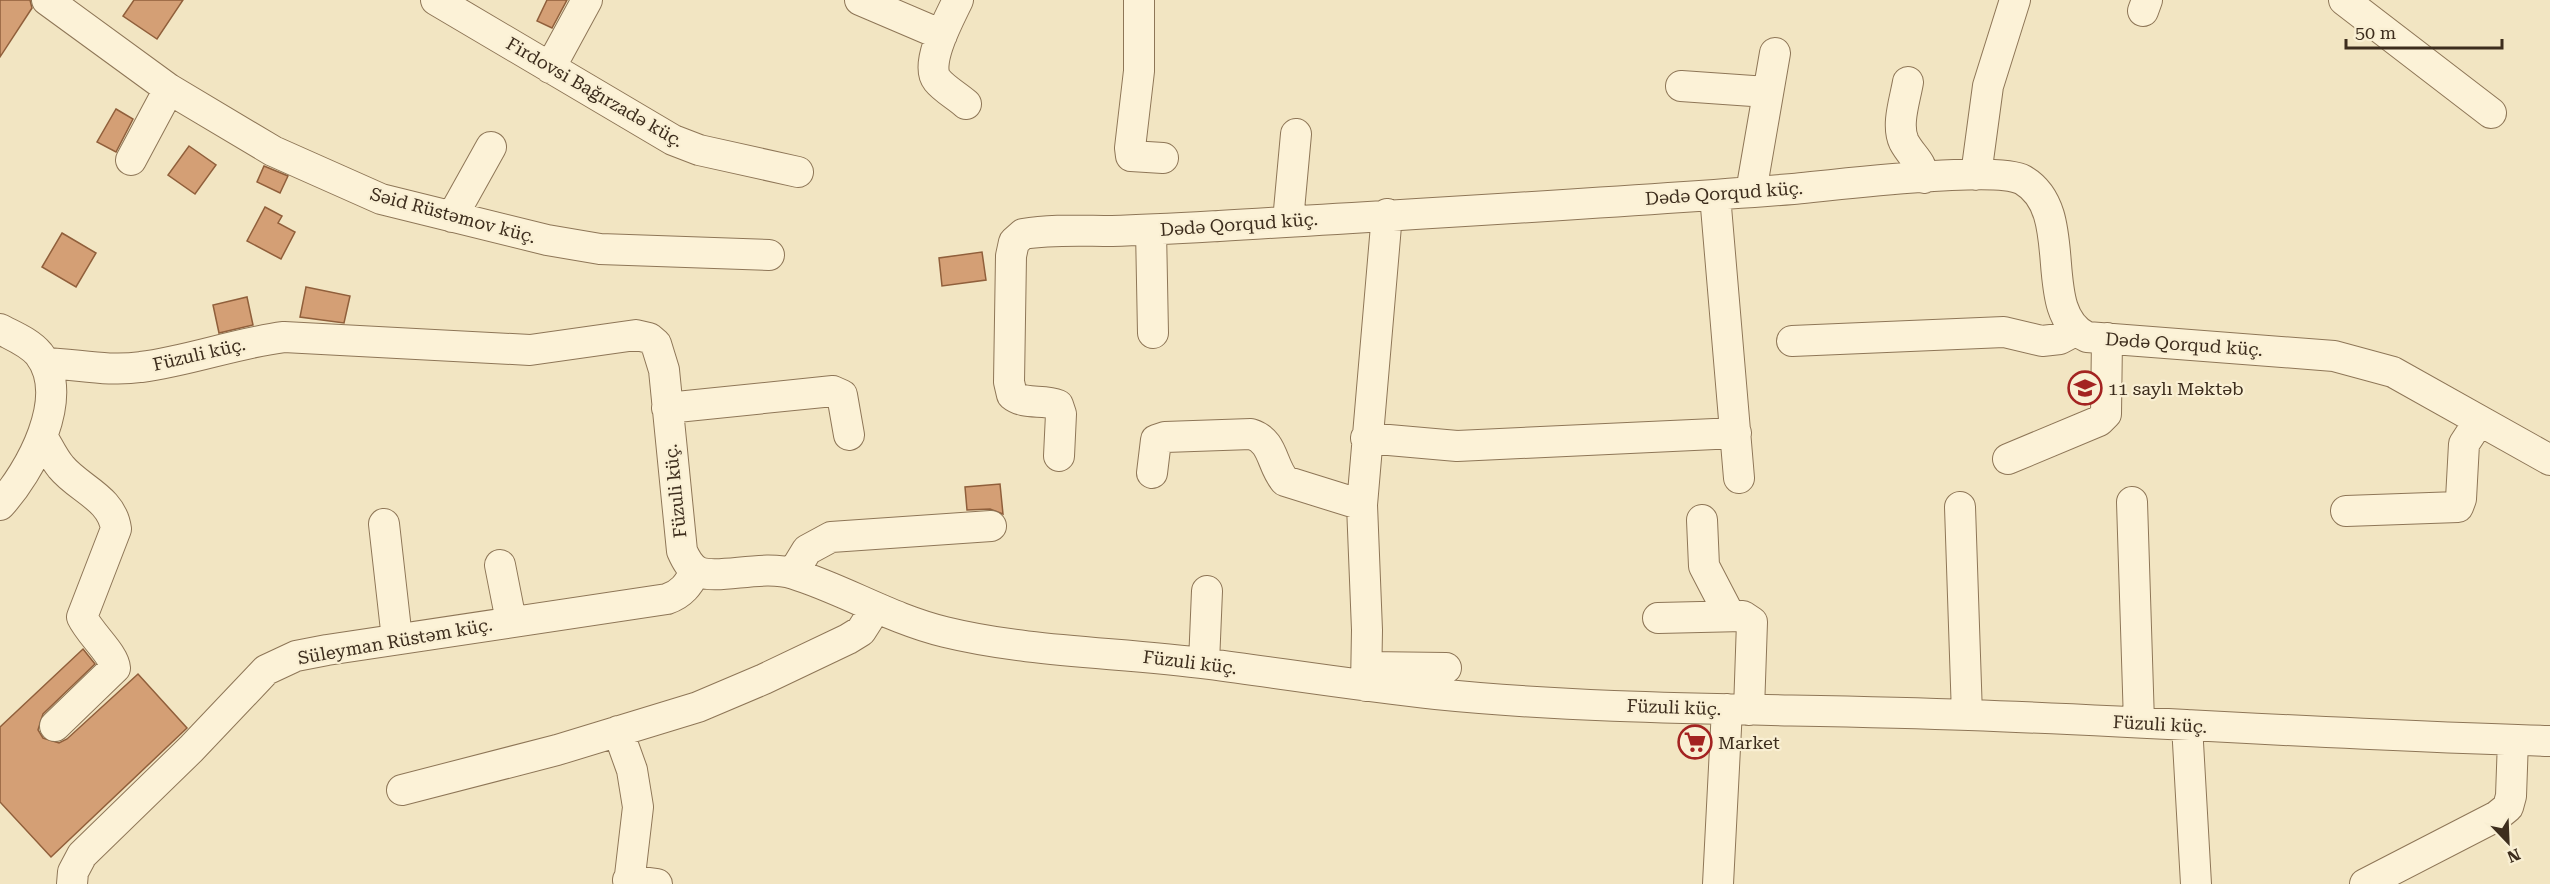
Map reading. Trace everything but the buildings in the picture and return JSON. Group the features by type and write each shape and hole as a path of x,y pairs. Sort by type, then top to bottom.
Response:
{"street":[{"name":"Səid Rüstəmov küç.","path":"47,0 169,89 273,151 381,199 600,249 769,255"},
{"name":"Firdovsi Bağırzadə küç.","path":"435,0 673,140 699,150 798,172"},
{"path":"550,68 587,0"},
{"path":"860,0 942,35"},
{"path":"958,0 942,35 933,70 936,79 966,104"},
{"path":"1139,0 1139,71 1131,156 1163,158"},
{"path":"1976,175 1988,86 2015,0"},
{"path":"2344,0 2491,114"},
{"path":"1751,192 1775,53"},
{"path":"1908,82 1900,129 1904,141 1922,165 1924,178"},
{"path":"1680,86 1767,92"},
{"path":"131,160 169,89"},
{"path":"1288,221 1296,134"},
{"path":"452,217 491,147"},
{"name":"Dədə Qorqud küç.","path":"1059,456 1061,414 1058,405 1048,401 1018,400 1012,395 1009,382 1011,256 1014,242 1023,234 1151,230 1715,195 1924,178 2008,175 2024,181 2037,193 2052,224 2063,312 2075,332 2087,337 2334,356 2364,362 2394,372 2550,460"},
{"path":"1715,195 1739,478"},
{"path":"1387,214 1362,505 1367,676 1446,668"},
{"path":"1151,230 1153,333"},
{"path":"0,329 26,342 38,352 45,363 49,380 49,400 43,438 21,479 0,505"},
{"path":"1792,341 2004,332 2042,341 2060,339 2075,332"},
{"name":"Füzuli küç.","path":"45,363 110,370 141,367 256,340 284,337 530,350 636,335 649,338 656,344 661,354 679,535 687,562 696,571 704,574 773,569 793,573 874,609 948,633 1012,644 1367,676 1526,701 1967,715 2550,741"},
{"path":"2008,459 2099,421 2106,414 2107,338"},
{"path":"667,408 833,391 842,394 849,435"},
{"path":"2346,511 2458,507 2462,499 2464,444 2479,421"},
{"path":"1366,438 1457,446 1736,432"},
{"path":"1152,472 1156,440 1166,437 1251,434 1262,437 1268,445 1277,472 1286,481 1362,505"},
{"path":"43,438 60,466 106,504 115,515 116,529 82,617 94,639 114,659 115,668 55,726"},
{"path":"2132,502 2139,722"},
{"path":"1960,507 1967,715"},
{"path":"1702,520 1704,566 1730,616"},
{"path":"384,524 397,639"},
{"path":"793,573 807,550 818,541 831,537 991,526"},
{"path":"500,565 511,621"},
{"name":"Süleyman Rüstəm küç.","path":"72,884 73,872 82,855 191,749 266,670 296,656 511,621 667,599 678,595 688,586 696,571"},
{"path":"1204,663 1207,591"},
{"path":"402,790 698,707 838,644 861,631 874,609"},
{"path":"1658,618 1743,616 1752,622 1738,709 1718,884"},
{"path":"2187,725 2196,884"},
{"path":"618,731 635,785 638,807 638,883"},
{"path":"2365,884 2497,816 2508,807 2511,796 2513,740"}],"place":[{"name":"11 saylı Məktəb","path":"2085,388"},
{"name":"Market","path":"1695,742"}]}
